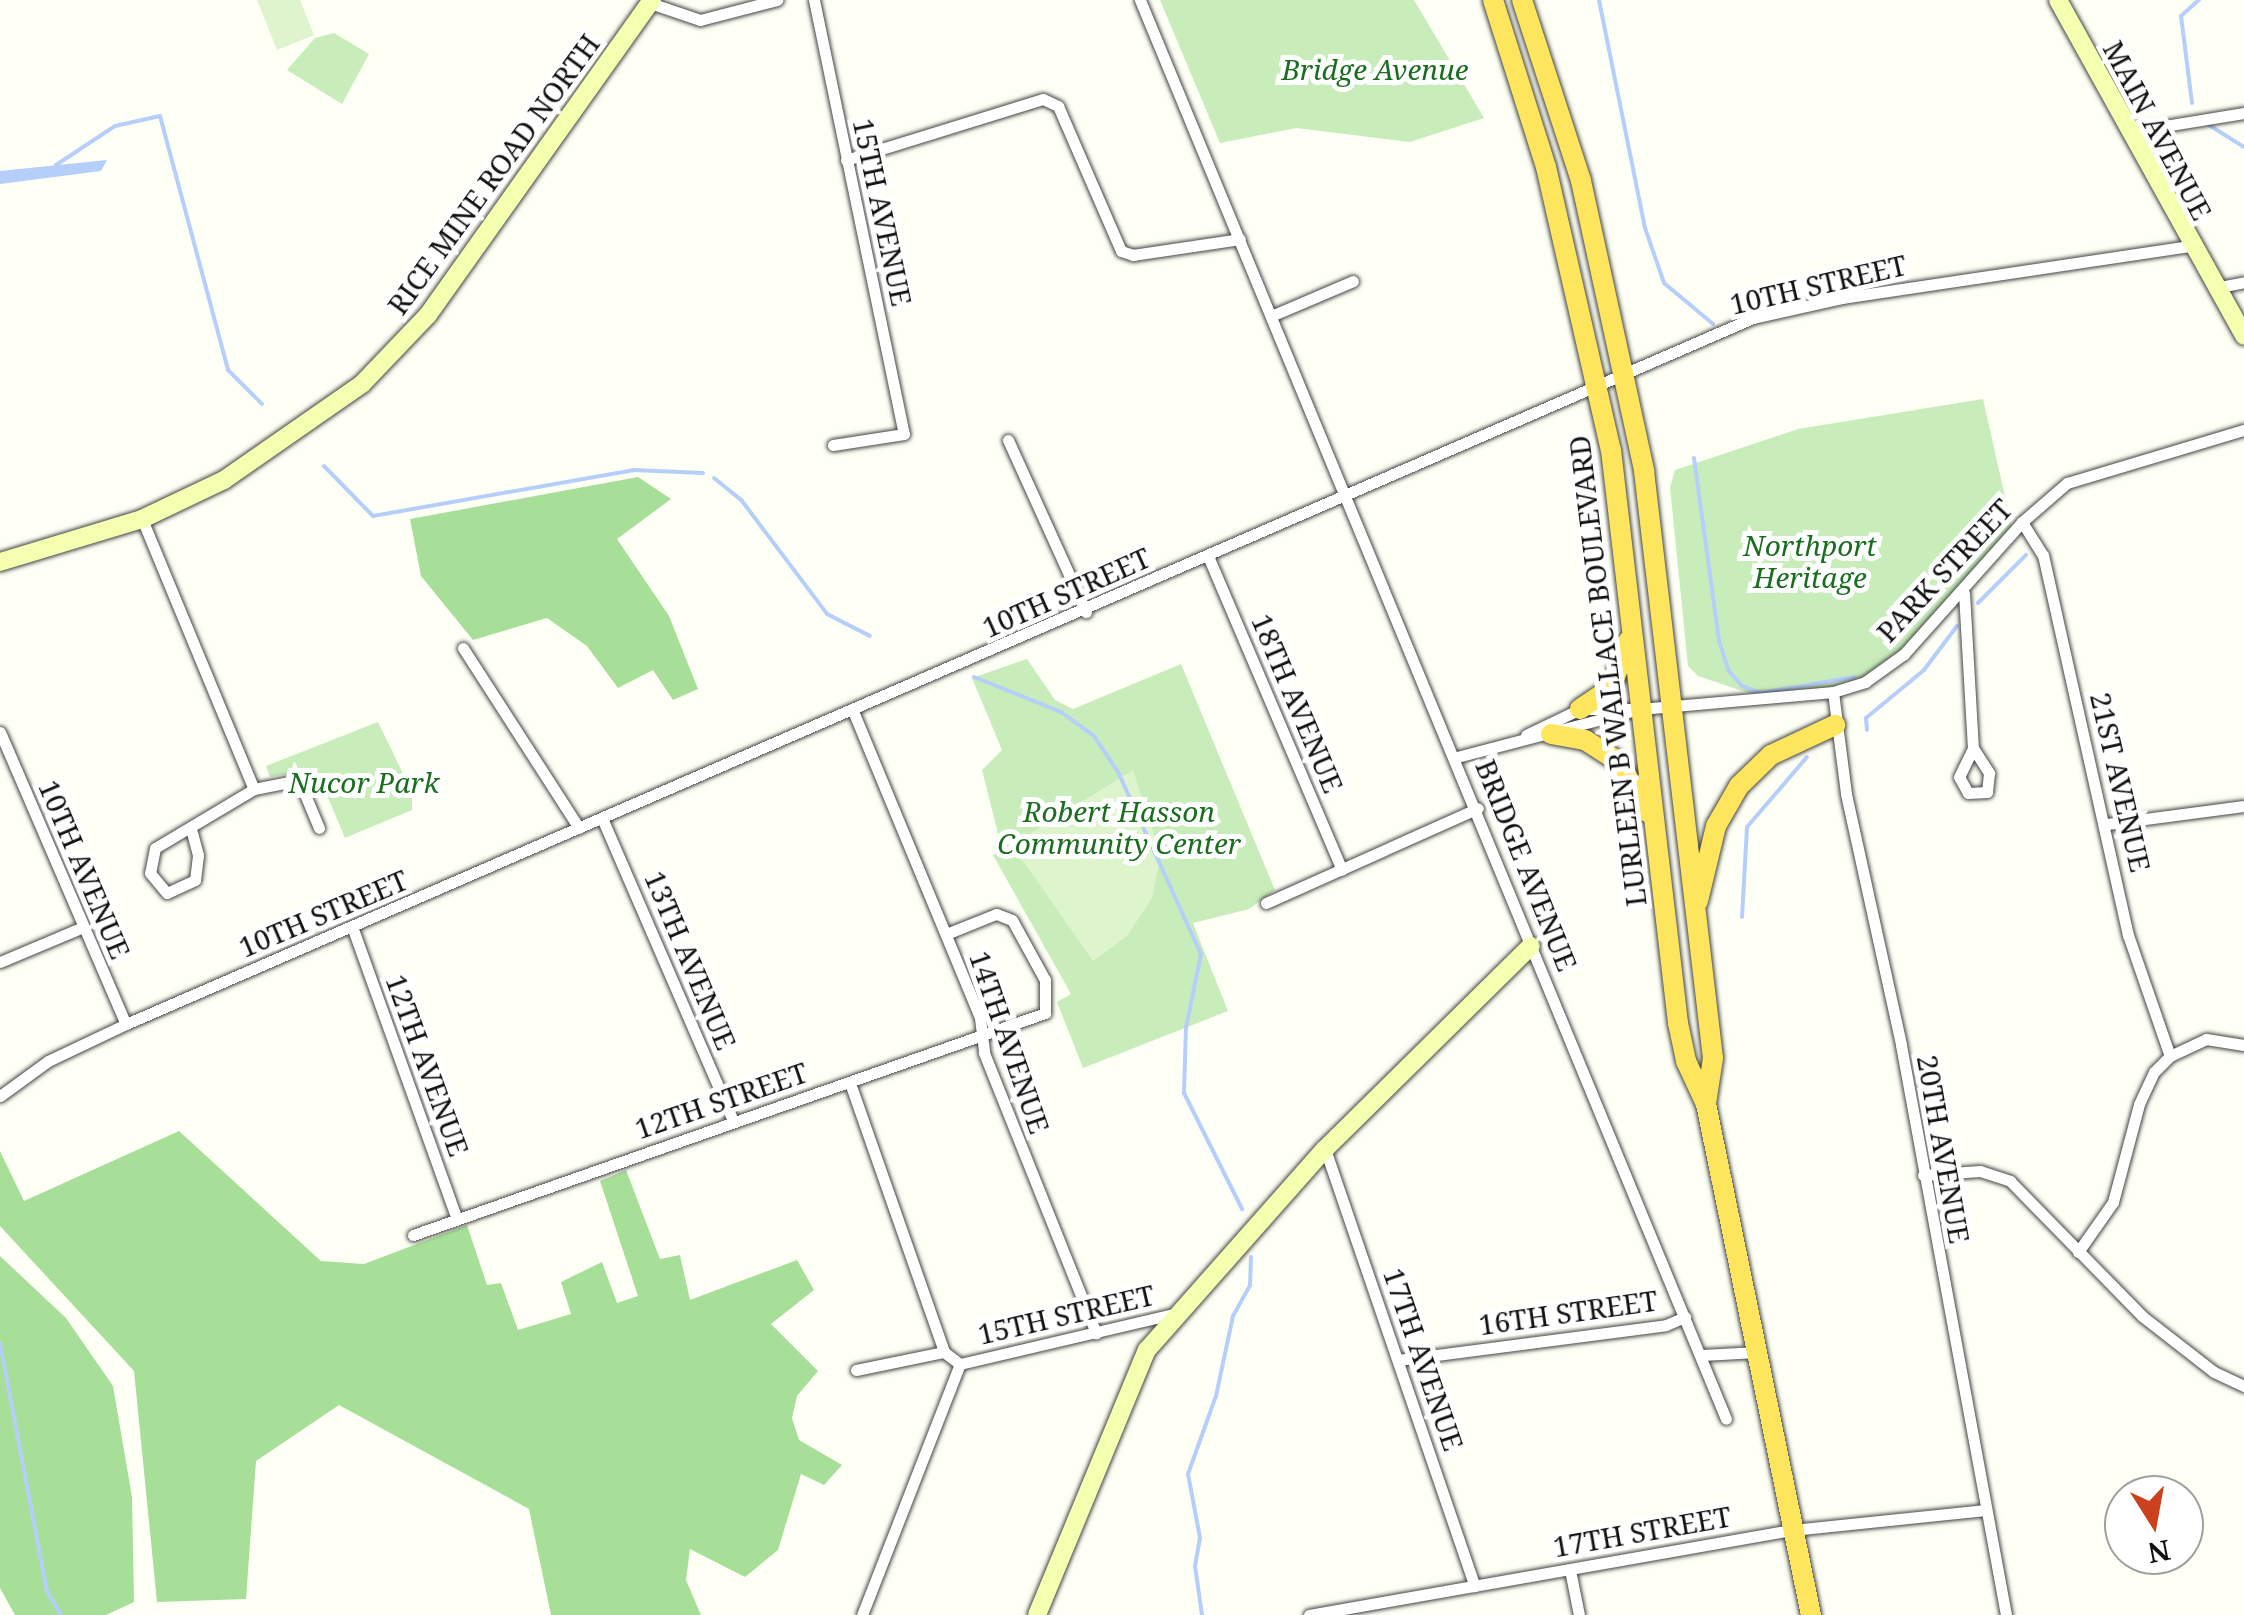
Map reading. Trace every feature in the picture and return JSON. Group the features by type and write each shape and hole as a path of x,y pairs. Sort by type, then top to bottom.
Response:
{"highway":[{"path":"1483,0 1504,36"},
{"name":"LURLEEN B WALLACE BOULEVARD","path":"1493,0 1546,167 1596,384 1633,615 1640,710 1678,1023 1686,1061 1706,1104 1811,1615"},
{"name":"LURLEEN B WALLACE BOULEVARD","path":"1522,0 1558,101 1625,371 1657,568 1694,928 1713,1058 1706,1104"},
{"path":"1538,0 1558,101"},
{"path":"1580,709 1619,677 1633,615"},
{"path":"1694,928 1716,826 1738,786 1770,755 1836,725"},
{"path":"1551,734 1585,740 1620,762 1653,826"}],"main road":[{"name":"MAIN AVENUE","path":"2058,0 2189,246 2244,336"},
{"name":"RICE MINE ROAD NORTH","path":"0,562 142,519 224,480 310,425 395,351 485,240 651,1"},
{"path":"1036,1615 1148,1350 1174,1314 1325,1149 1531,946"}],"street":[{"path":"651,1 700,20 777,0"},
{"name":"15TH AVENUE","path":"814,0 904,434 833,445"},
{"name":"BRIDGE AVENUE","path":"1140,0 1457,757 1726,1418"},
{"path":"846,160 1009,104 1043,99 1058,106 1113,240 1133,255 1240,240"},
{"path":"2128,132 2244,113"},
{"name":"10TH STREET","path":"0,1096 48,1061 126,1024 1086,612 1625,371 1754,318 1842,298 2189,246"},
{"path":"1271,316 1353,281"},
{"path":"2214,288 2244,282"},
{"name":"PARK STREET","path":"1669,705 1834,692 1865,682 1904,654 1964,593 2022,522 2079,478 2244,430"},
{"path":"1008,440 1086,612"},
{"path":"142,519 254,789"},
{"name":"21ST AVENUE","path":"2022,522 2043,555 2107,824 2128,935 2170,1056"},
{"name":"18TH AVENUE","path":"1208,556 1342,870"},
{"path":"1964,593 1973,748"},
{"path":"463,648 579,828"},
{"name":"20TH AVENUE","path":"1834,692 1836,725 2006,1615"},
{"path":"1524,736 1551,734 1669,705"},
{"path":"1457,757 1524,736 1580,709 1640,710"},
{"name":"14TH AVENUE","path":"852,711 946,934 1030,1178 1096,1333"},
{"name":"10TH AVENUE","path":"0,732 5,757 126,1024"},
{"path":"191,829 198,855 195,880 168,893 153,882 151,856 191,829 254,789 299,780 319,828"},
{"path":"2107,824 2244,806"},
{"path":"1266,903 1478,808"},
{"name":"13TH AVENUE","path":"602,818 733,1121"},
{"name":"12TH STREET","path":"413,1235 1045,1012 1045,980 1012,920 996,914 946,934"},
{"path":"0,962 81,928"},
{"name":"12TH AVENUE","path":"353,929 456,1218"},
{"path":"2078,1252 2113,1202 2144,1086 2170,1056 2206,1039 2244,1045"},
{"path":"850,1083 944,1352"},
{"name":"17TH AVENUE","path":"1325,1149 1475,1586"},
{"path":"1923,1175 1996,1174 2142,1316 2214,1372 2244,1386"},
{"name":"15TH STREET","path":"856,1370 944,1352 960,1364 1174,1314"},
{"name":"16TH STREET","path":"1398,1360 1666,1325 1685,1317"},
{"path":"1702,1355 1756,1352"},
{"path":"862,1615 960,1364"},
{"name":"17TH STREET","path":"1308,1615 1793,1530 1985,1510"},
{"path":"1570,1570 1579,1615"}],"green space":[{"path":"257,0 300,0 314,35 277,50"},
{"name":"Bridge Avenue","path":"1160,0 1414,0 1484,118 1410,142 1296,128 1220,143"},
{"path":"334,33 369,54 342,104 287,70 315,38"},
{"name":"Northport Heritage","path":"1983,399 2013,532 1964,593 1865,682 1763,698 1698,676 1688,666 1670,487 1675,470 1798,429"},
{"path":"638,477 671,499 617,539 669,616 698,689 673,700 653,670 618,688 587,646 547,618 473,640 421,576 410,519"},
{"name":"Robert Hasson Community Center","path":"1027,659 1055,700 1073,709 1181,664 1275,890 1249,909 1193,923 1228,1011 1083,1068 1057,1002 1071,994 993,855 1002,849 982,770 1002,750 972,678"},
{"name":"Nucor Park","path":"378,722 412,792 412,810 345,838 316,769 270,777 266,766"},
{"path":"1133,770 1161,855 1152,898 1127,936 1093,961 1012,845"},
{"path":"179,1131 321,1261 364,1264 467,1225 487,1285 501,1283 518,1330 571,1314 561,1282 602,1262 617,1303 638,1296 600,1181 626,1170 660,1259 680,1255 690,1300 797,1260 814,1290 771,1324 818,1371 797,1396 792,1418 799,1440 842,1465 824,1485 801,1474 778,1550 745,1577 690,1549 686,1580 701,1615 551,1615 529,1509 339,1405 256,1461 246,1599 157,1602 134,1371 0,1226 0,1151 24,1201"},
{"path":"0,1256 66,1318 113,1386 132,1497 134,1602 106,1615 15,1615 0,1588"}],"water":[{"path":"107,160 101,171 0,184 0,171"}],"waterway":[{"path":"1599,0 1645,228 1664,283 1713,324"},
{"path":"2192,103 2181,16 2199,0"},
{"path":"56,165 115,126 160,116 228,370 262,404"},
{"path":"2209,125 2244,147"},
{"path":"1694,458 1719,641 1729,671 1742,686 1761,693 1855,677"},
{"path":"324,466 373,516 633,470 703,473"},
{"path":"714,478 742,501 827,614 870,636"},
{"path":"1978,603 2026,555"},
{"path":"1867,730 1866,718 1924,670 1957,626"},
{"path":"974,677 1061,712 1094,736 1118,772 1201,954 1186,1028 1184,1093 1242,1209"},
{"path":"1742,917 1747,827 1807,757"},
{"path":"1202,1615 1195,1566 1200,1538 1188,1474 1216,1396 1233,1316 1250,1285 1251,1257"},
{"path":"0,1343 47,1591 61,1615"}]}
